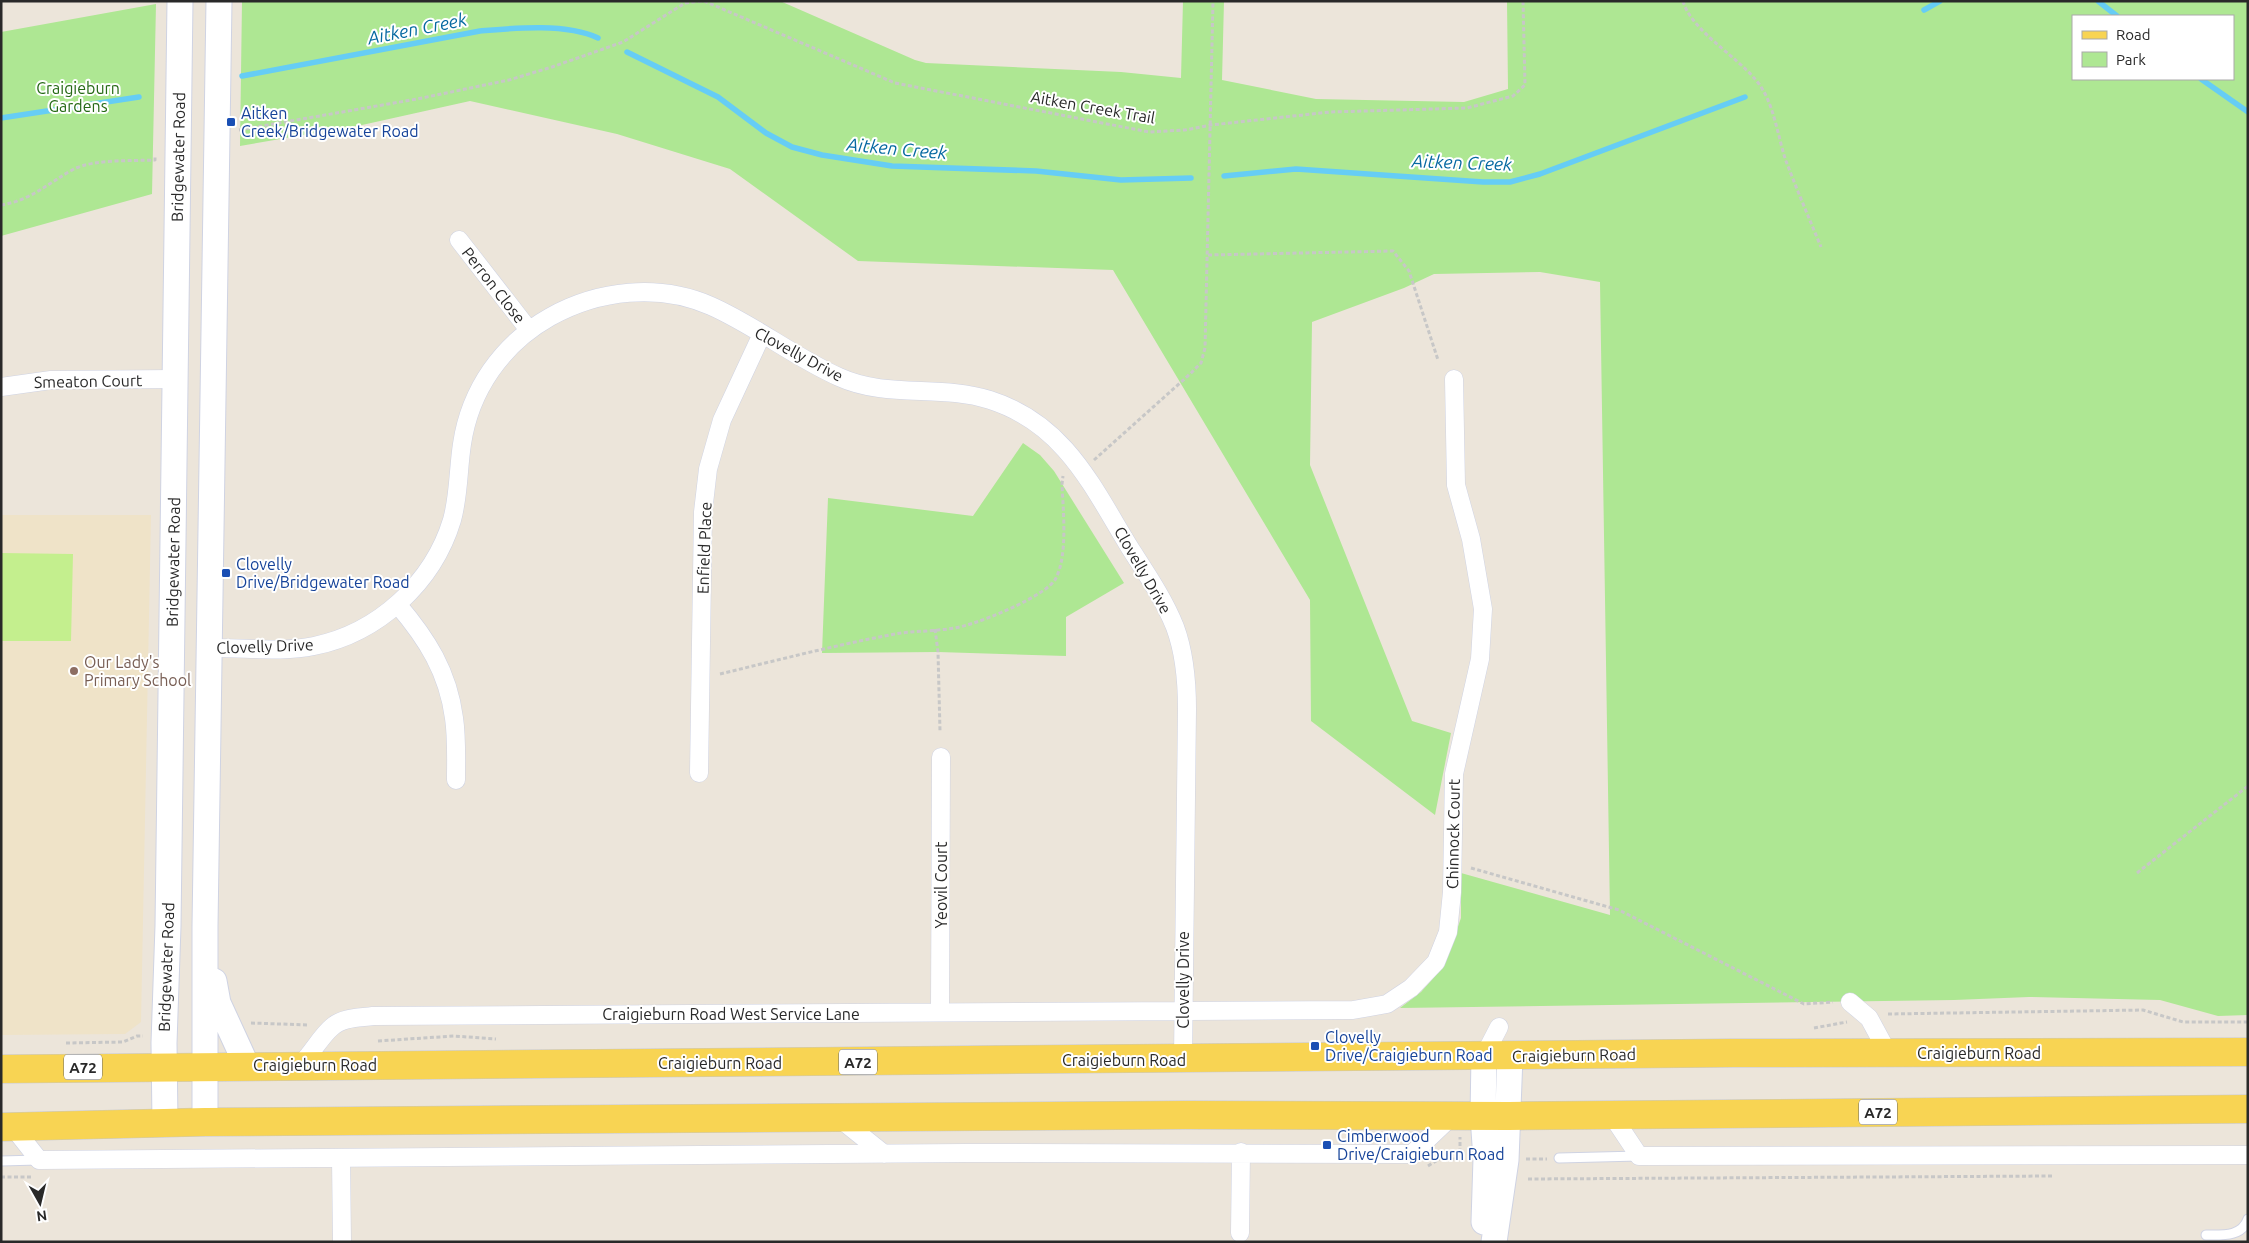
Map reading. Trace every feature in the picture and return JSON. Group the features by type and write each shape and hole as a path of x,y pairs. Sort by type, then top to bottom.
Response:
{"main road":[{"name":"Craigieburn Road","path":"1,1068 1888,1053 2248,1052"},
{"name":"A72","path":"7,1127 205,1122 1175,1115 1496,1116 2248,1109"}],"street":[{"path":"180,1 190,17 198,19 204,14 207,1"},
{"name":"Bridgewater Road","path":"165,1123 164,1066 168,926 180,1"},
{"path":"205,1122 205,926 219,1"},
{"path":"178,100 189,63 198,52 209,54 218,76"},
{"name":"Perron Close","path":"459,240 529,330"},
{"name":"Clovelly Drive","path":"172,648 274,649 315,646 363,628 398,605 435,560 452,522 458,494 464,432 479,388 494,365 529,330 564,309 586,300 604,295 645,292 700,301 762,334 823,370 863,386 899,391 972,396 1009,407 1025,416 1054,438 1073,456 1165,605 1174,625 1184,663 1187,710 1183,1059"},
{"name":"Enfield Place","path":"699,773 704,512 708,469 722,420 762,334"},
{"name":"Smeaton Court","path":"1,387 51,380 175,379"},
{"name":"Chinnock Court","path":"1183,1012 1353,1010 1387,1004 1411,988 1436,962 1448,932 1452,892 1454,774 1480,659 1483,609 1470,539 1456,485 1454,379"},
{"path":"398,605 427,641 444,676 454,718 456,780"},
{"name":"Yeovil Court","path":"940,1012 941,757"},
{"path":"168,926 205,926"},
{"path":"205,926 218,1003 247,1066"},
{"path":"1850,1002 1869,1018 1888,1053"},
{"name":"Craigieburn Road West Service Lane","path":"299,1066 310,1056 332,1027 348,1019 373,1016 1183,1012"},
{"path":"1484,1242 1484,1170 1496,1116 1497,1056"},
{"path":"1611,1114 1639,1156 2248,1154"},
{"path":"7,1127 39,1160 1241,1152 1412,1154 1453,1115"},
{"path":"1494,1242 1506,1160 1496,1116"},
{"path":"839,1118 884,1154"},
{"path":"1240,1233 1241,1152"},
{"path":"341,1158 342,1242"}],"lane":[{"path":"1558,1158 1639,1156"},
{"path":"1,1161 39,1160"},
{"path":"2206,1235 2225,1235 2236,1232 2246,1226 2248,1219"}],"path":[{"path":"239,130 417,99 509,80 623,42 685,2 703,1"},
{"name":"Aitken Creek Trail","path":"703,1 895,83 1149,132 1185,130 1211,125 1330,112 1467,108 1513,96 1526,85 1523,1"},
{"path":"1098,457 1201,363 1205,348 1213,1"},
{"path":"1683,1 1691,20 1730,53 1756,80 1767,99 1786,160 1821,247"},
{"path":"1,205 27,199 75,169 86,165 155,160"},
{"path":"1208,254 1393,251 1409,271 1438,360"},
{"path":"720,674 871,639 966,626 1034,598 1047,590 1052,584 1056,578 1060,563 1064,533 1063,476"},
{"path":"935,629 938,652 940,730"},
{"path":"2137,873 2248,786"},
{"path":"1471,868 1619,910 1804,1004 1850,1002"},
{"path":"1869,1018 1891,1014 2143,1010 2183,1022 2248,1022"},
{"path":"1506,1160 1558,1158"},
{"path":"1528,1179 2057,1176"}],"shaded area":[{"name":"Our Lady's Primary School","path":"1,515 151,515 141,1022 125,1034 1,1035"}],"green space":[{"path":"242,1 780,1 915,60 926,63 1121,72 1181,78 1183,1 1224,1 1222,80 1316,99 1464,102 1508,89 1507,1 2248,1 2248,1015 2218,1016 2160,1000 2029,997 1954,1000 1400,1008 1421,992 1444,966 1461,918 1461,873 1610,915 1600,282 1540,272 1434,274 1404,288 1312,322 1310,465 1412,721 1451,733 1435,815 1311,721 1310,600 1113,270 858,261 730,169 617,134 470,101 362,125 240,146"},
{"name":"Craigieburn Gardens","path":"156,4 152,194 1,236 1,32"},
{"path":"1023,443 1040,455 1054,471 1124,583 1066,617 1066,656 938,652 822,653 828,498 973,516"},
{"path":"1,553 73,554 71,641 1,641"}],"waterway":[{"name":"Aitken Creek","path":"1924,10 1940,1"},
{"name":"Aitken Creek","path":"2098,1 2116,15"},
{"name":"Aitken Creek","path":"242,76 480,31 556,28 585,33 598,38"},
{"name":"Aitken Creek","path":"627,52 718,97 766,133 792,147 822,155 892,166 1036,171 1121,180 1191,178"},
{"name":"Aitken Creek","path":"2202,80 2248,112"},
{"name":"Aitken Creek","path":"1,118 139,97"},
{"name":"Aitken Creek","path":"1224,176 1296,169 1483,182 1510,182 1540,174 1745,97"}],"place":[{"name":"Aitken Creek/Bridgewater Road","path":"231,122"},
{"name":"Clovelly Drive/Bridgewater Road","path":"226,573"},
{"name":"Our Lady's Primary School","path":"74,671"},
{"name":"Clovelly Drive/Craigieburn Road","path":"1315,1046"},
{"name":"Cimberwood Drive/Craigieburn Road","path":"1327,1145"}]}
